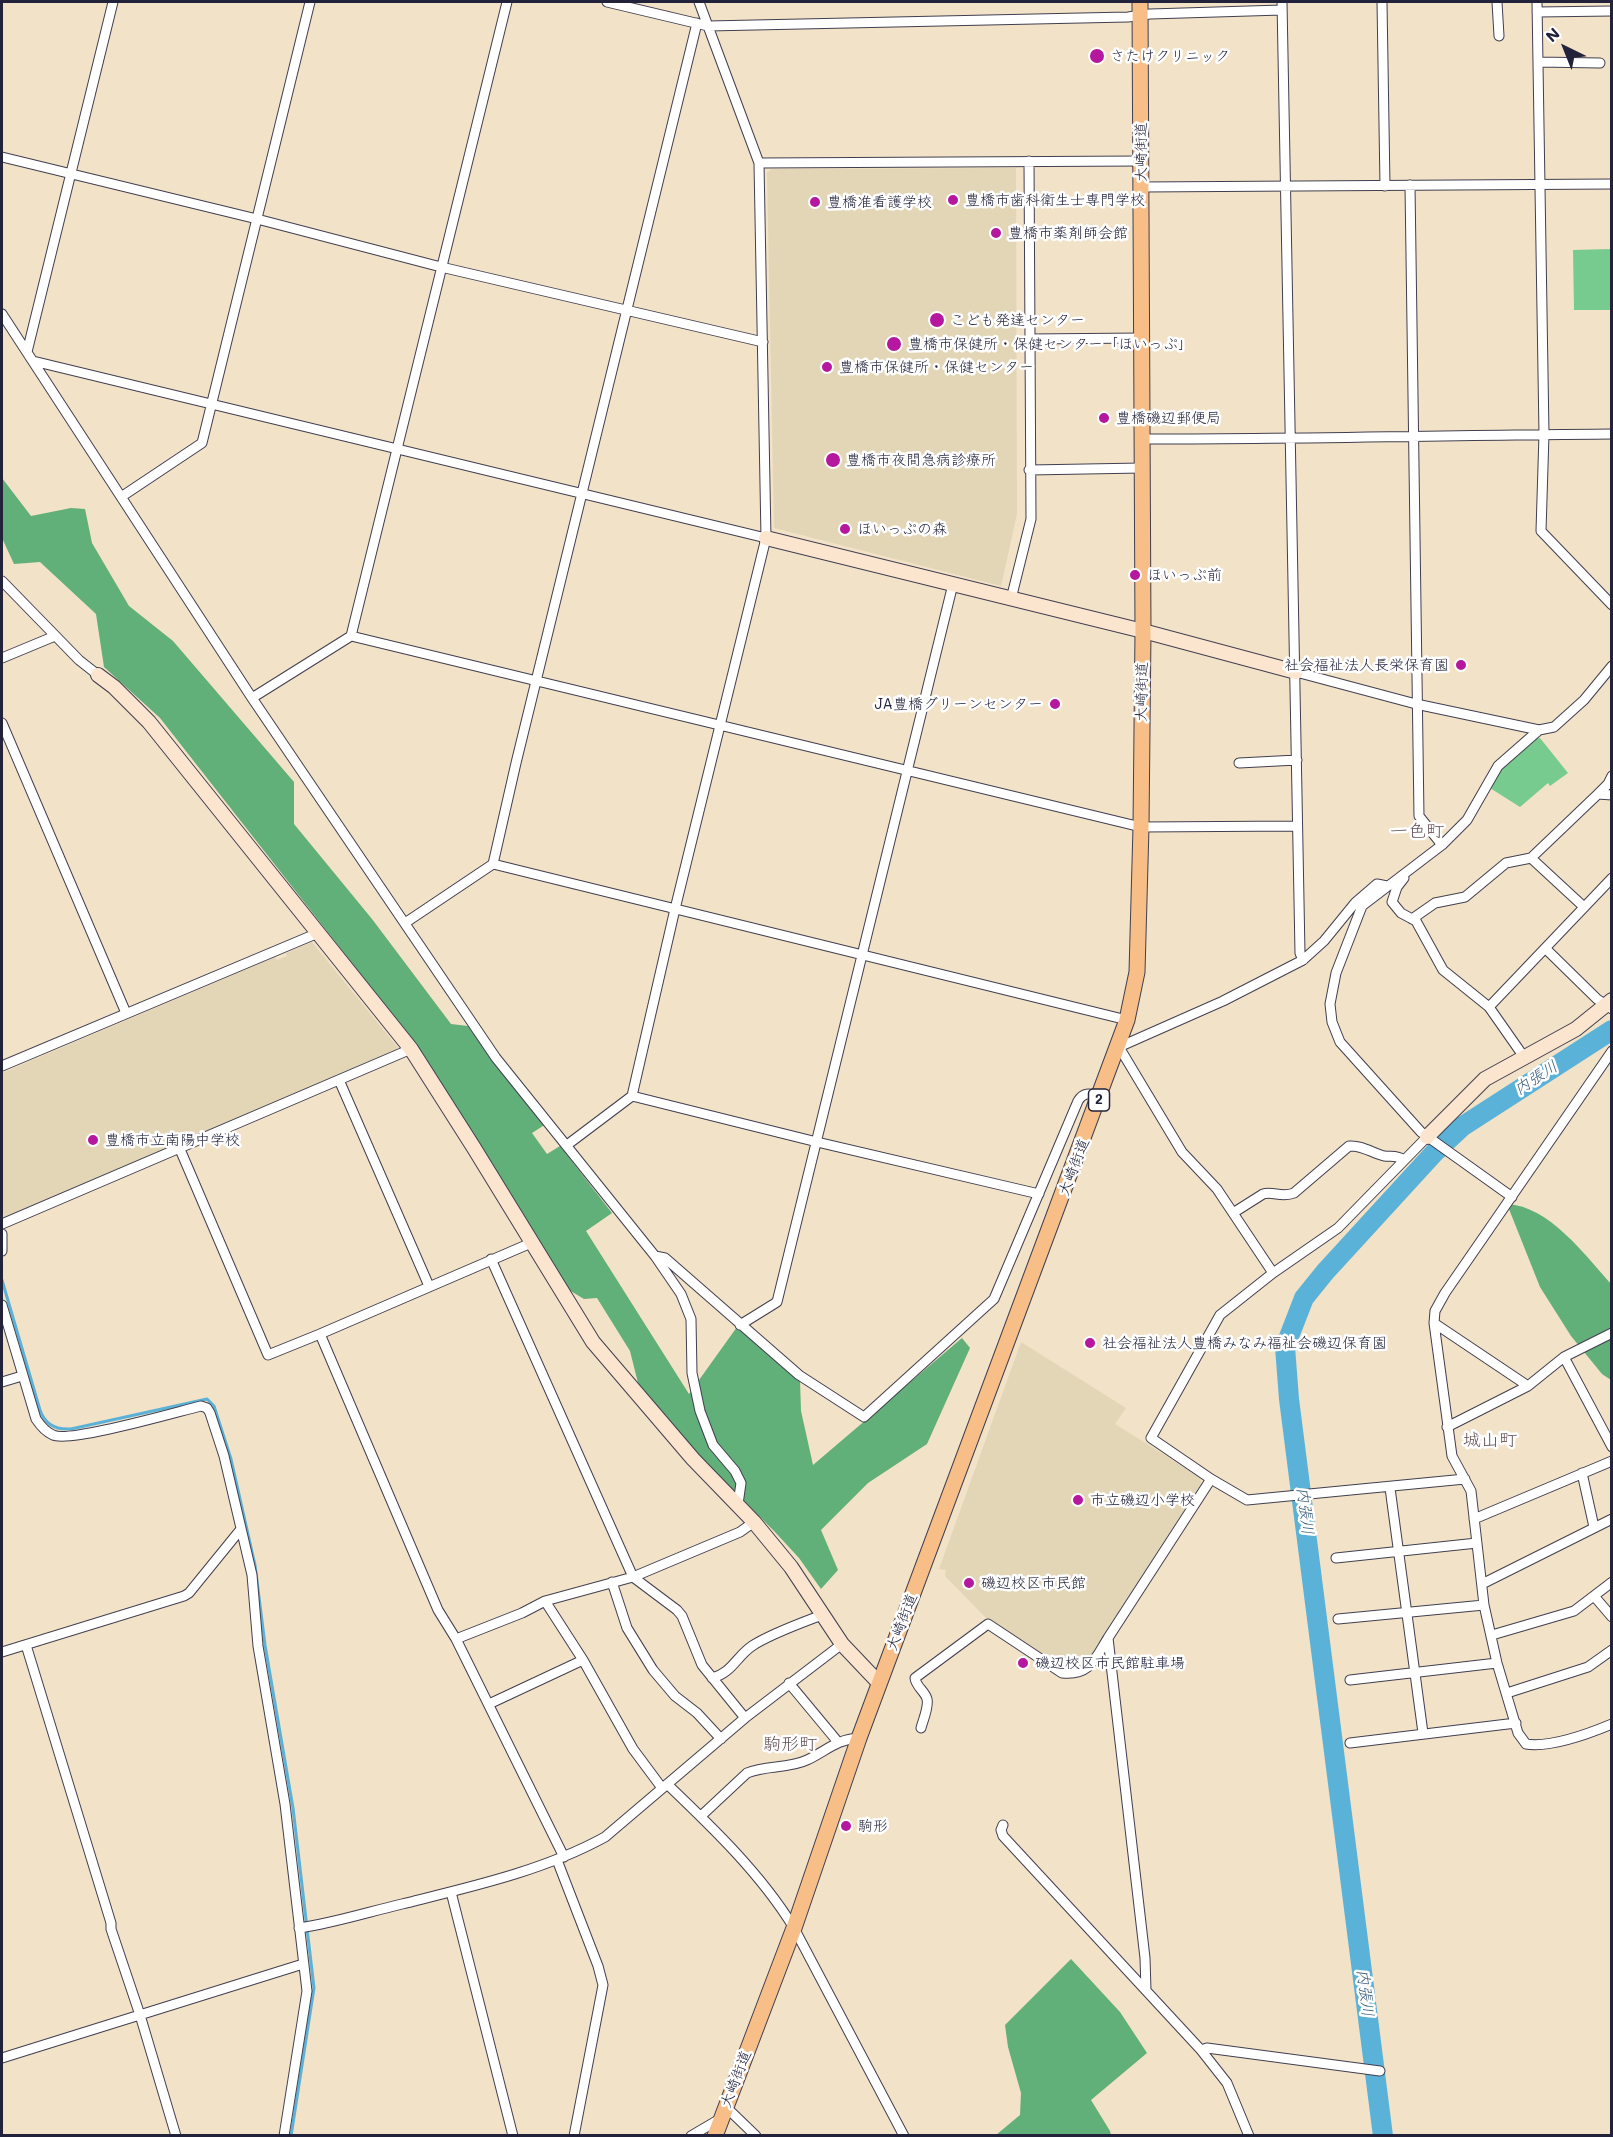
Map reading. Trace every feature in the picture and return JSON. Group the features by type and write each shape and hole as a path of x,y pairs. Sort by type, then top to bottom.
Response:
{"main road":[{"name":"大崎街道","path":"715,2136 794,1928 879,1683 1128,1020 1137,972 1141,827 1143,631 1140,8"}],"street":[{"path":"27,352 113,2"},
{"path":"121,497 202,442 310,2"},
{"path":"252,698 351,636 507,2"},
{"path":"607,2 708,26 1140,8 1282,6 1296,672 1297,826 1300,953 1303,960"},
{"path":"567,1145 632,1096 675,909 766,538 759,163 699,2"},
{"path":"1382,2 1385,186"},
{"path":"1497,2 1499,36"},
{"path":"1537,2 1544,434 1541,531 1611,605"},
{"path":"1537,12 1611,10"},
{"path":"405,923 493,864 697,23"},
{"path":"1538,62 1600,63"},
{"path":"2,157 257,219 441,267 763,342"},
{"path":"1011,599 1031,519 1029,161"},
{"path":"759,163 1141,161"},
{"path":"1142,187 1611,184"},
{"path":"1410,185 1419,816 1442,844"},
{"path":"2,314 252,698 496,1058 655,1256 681,1294 688,1310 694,1386 700,1411 713,1445 735,1471 741,1483 738,1504"},
{"path":"1029,339 1142,338"},
{"path":"33,361 1143,631 1416,704 1539,730 1554,727 1584,700 1611,666"},
{"path":"1142,439 1611,434"},
{"path":"1029,470 1142,468"},
{"path":"2,581 55,636 114,687 149,722 411,1049 592,1342 693,1459 754,1522 791,1567 842,1644 879,1683"},
{"path":"740,1325 777,1302 953,584"},
{"path":"2,658 55,636"},
{"path":"351,636 1141,827 1297,826"},
{"path":"2,723 126,1013"},
{"path":"1512,1197 1428,1138 1340,1042 1331,1016 1330,1004 1333,984 1362,906 1442,844 1467,820 1498,766 1539,730"},
{"path":"1239,763 1297,760"},
{"path":"1412,919 1435,903 1465,897 1506,863 1530,858 1608,784 1611,776"},
{"path":"1598,794 1611,795"},
{"path":"1530,858 1584,908"},
{"path":"493,864 1128,1020"},
{"path":"1415,864 1397,886 1392,902 1401,913 1416,921 1443,970 1489,1007 1524,1057"},
{"path":"1489,1007 1611,878"},
{"path":"1273,1273 1217,1188 1182,1152 1119,1047 1223,1001 1303,960 1324,941 1355,903 1377,885 1387,886"},
{"path":"2,1066 318,933"},
{"path":"1465,1479 1247,1500 1150,1438 1220,1315 1273,1273 1338,1228 1485,1079 1576,1029 1609,1005 1546,949"},
{"path":"2,1224 411,1049"},
{"path":"1611,1051 1439,1302 1435,1311 1434,1323 1452,1456 1471,1491 1484,1605 1497,1663 1522,1739 1526,1744 1534,1745 1567,1740 1611,1724"},
{"path":"339,1080 429,1286"},
{"path":"655,1256 665,1258 799,1375 864,1417 994,1299 1081,1095 1101,1096"},
{"path":"632,1096 1039,1194"},
{"path":"1233,1213 1263,1194 1282,1196 1294,1193 1349,1146 1358,1146 1404,1160"},
{"path":"179,1148 268,1355 531,1243"},
{"path":"2,1234 2,1251"},
{"path":"491,1259 633,1577 677,1610 702,1665 745,1718"},
{"path":"2,1305 22,1376 36,1419 41,1427 53,1435 62,1437 89,1433 201,1406 207,1408 224,1455 252,1575 258,1646 304,1927 303,1964 307,1991 284,2136"},
{"path":"1434,1323 1528,1386"},
{"path":"1447,1427 1528,1386 1564,1357 1611,1333"},
{"path":"320,1334 438,1610 456,1639 489,1704 561,1858 598,1966 603,1985 574,2136"},
{"path":"1564,1357 1611,1447"},
{"path":"2,1382 22,1376"},
{"path":"1474,1519 1611,1461"},
{"path":"1582,1473 1594,1527"},
{"path":"921,1728 928,1702 927,1697 915,1682 915,1678 988,1624 1062,1673 1072,1674 1084,1671 1108,1638 1211,1479"},
{"path":"1390,1488 1423,1733"},
{"path":"1482,1584 1611,1519"},
{"path":"456,1639 522,1613 545,1601 633,1577 740,1532 754,1522"},
{"path":"2,1652 184,1596 189,1593 241,1529"},
{"path":"1336,1558 1477,1543"},
{"path":"612,1582 627,1628 652,1670 675,1696 697,1713 721,1739"},
{"path":"1492,1635 1574,1611 1611,1582"},
{"path":"1594,1596 1611,1617"},
{"path":"545,1601 583,1660 633,1749 665,1786 701,1816 777,1901 794,1928 904,2136"},
{"path":"1338,1619 1484,1605"},
{"path":"712,1678 728,1672 735,1661 753,1645 822,1615"},
{"path":"1108,1638 1145,1958 1146,1990"},
{"path":"304,1927 451,1892 561,1858 605,1837 745,1718 842,1644"},
{"path":"26,1645 176,2136"},
{"path":"1507,1693 1588,1666 1611,1650"},
{"path":"489,1704 583,1660"},
{"path":"1350,1680 1497,1663"},
{"path":"789,1683 838,1742"},
{"path":"1350,1743 1516,1723"},
{"path":"701,1816 747,1773 808,1760 846,1738 859,1738"},
{"path":"1003,1825 1001,1830 1003,1836 1201,2050 1227,2083 1249,2136"},
{"path":"451,1892 513,2136"},
{"path":"2,2058 303,1964"},
{"path":"1201,2050 1207,2048 1262,2054 1380,2071"},
{"path":"691,2136 723,2113 756,2136"}],"shaded area":[{"name":"豊橋市保健所・保健センター「ほいっぷ」","path":"1016,168 1017,514 1001,586 774,528 767,173 771,169"},
{"name":"豊橋市立南陽中学校","path":"312,942 399,1049 4,1217 2,1208 2,1073 275,957 277,960 287,956 286,953"},
{"name":"市立磯辺小学校","path":"1021,1342 1126,1408 1115,1424 1200,1477 1201,1484 1084,1666 1062,1666 986,1618 945,1576 946,1570 939,1569"}],"green space":[{"path":"1611,249 1611,310 1574,310 1573,250"},
{"path":"2,478 31,516 71,508 85,509 92,543 129,606 173,641 294,782 294,824 372,919 451,1024 468,1026 504,1076 546,1124 532,1133 547,1154 560,1146 612,1213 586,1231 689,1394 737,1327 800,1380 801,1411 813,1465 962,1338 970,1348 927,1444 868,1483 821,1530 838,1570 821,1589 799,1558 695,1452 638,1383 630,1351 597,1298 584,1299 569,1290 420,1050 160,718 104,667 96,614 40,562 14,564 2,538"},
{"path":"1540,738 1568,773 1550,786 1548,783 1520,807 1490,788 1501,769 1535,739"},
{"path":"1507,1204 1537,1213 1552,1223 1578,1246 1611,1284 1611,1380 1602,1374 1571,1336 1540,1287"},
{"path":"1071,1959 1120,2012 1147,2053 1091,2100 1111,2135 996,2135 1020,2115 1021,2093 1008,2047 1005,2025"}],"waterway":[{"name":"内張川","path":"1383,2136 1289,1399 1285,1347 1304,1298 1434,1153 1463,1126 1612,1030"},
{"path":"2,1280 40,1410 52,1426 71,1429 207,1399 214,1406 231,1459 255,1565 265,1645 293,1808 314,1988 291,2136"}],"place":[{"name":"さたけクリニック","path":"1097,56"},
{"name":"豊橋市歯科衛生士専門学校","path":"953,200"},
{"name":"豊橋准看護学校","path":"815,202"},
{"name":"豊橋市薬剤師会館","path":"996,233"},
{"name":"こども発達センター","path":"937,320"},
{"name":"豊橋市保健所・保健センター「ほいっぷ」","path":"894,344"},
{"name":"豊橋市保健所・保健センター","path":"827,367"},
{"name":"豊橋磯辺郵便局","path":"1104,418"},
{"name":"豊橋市夜間急病診療所","path":"833,460"},
{"name":"ほいっぷの森","path":"845,529"},
{"name":"ほいっぷ前","path":"1135,575"},
{"name":"社会福祉法人長栄保育園","path":"1461,665"},
{"name":"JA豊橋グリーンセンター","path":"1055,704"},
{"name":"豊橋市立南陽中学校","path":"93,1140"},
{"name":"社会福祉法人豊橋みなみ福祉会磯辺保育園","path":"1090,1343"},
{"name":"市立磯辺小学校","path":"1078,1500"},
{"name":"磯辺校区市民館","path":"969,1583"},
{"name":"磯辺校区市民館駐車場","path":"1023,1663"},
{"name":"駒形","path":"846,1826"}],"district":[{"name":"一色町","path":"1417,831"},
{"name":"城山町","path":"1490,1440"},
{"name":"駒形町","path":"790,1744"}]}
